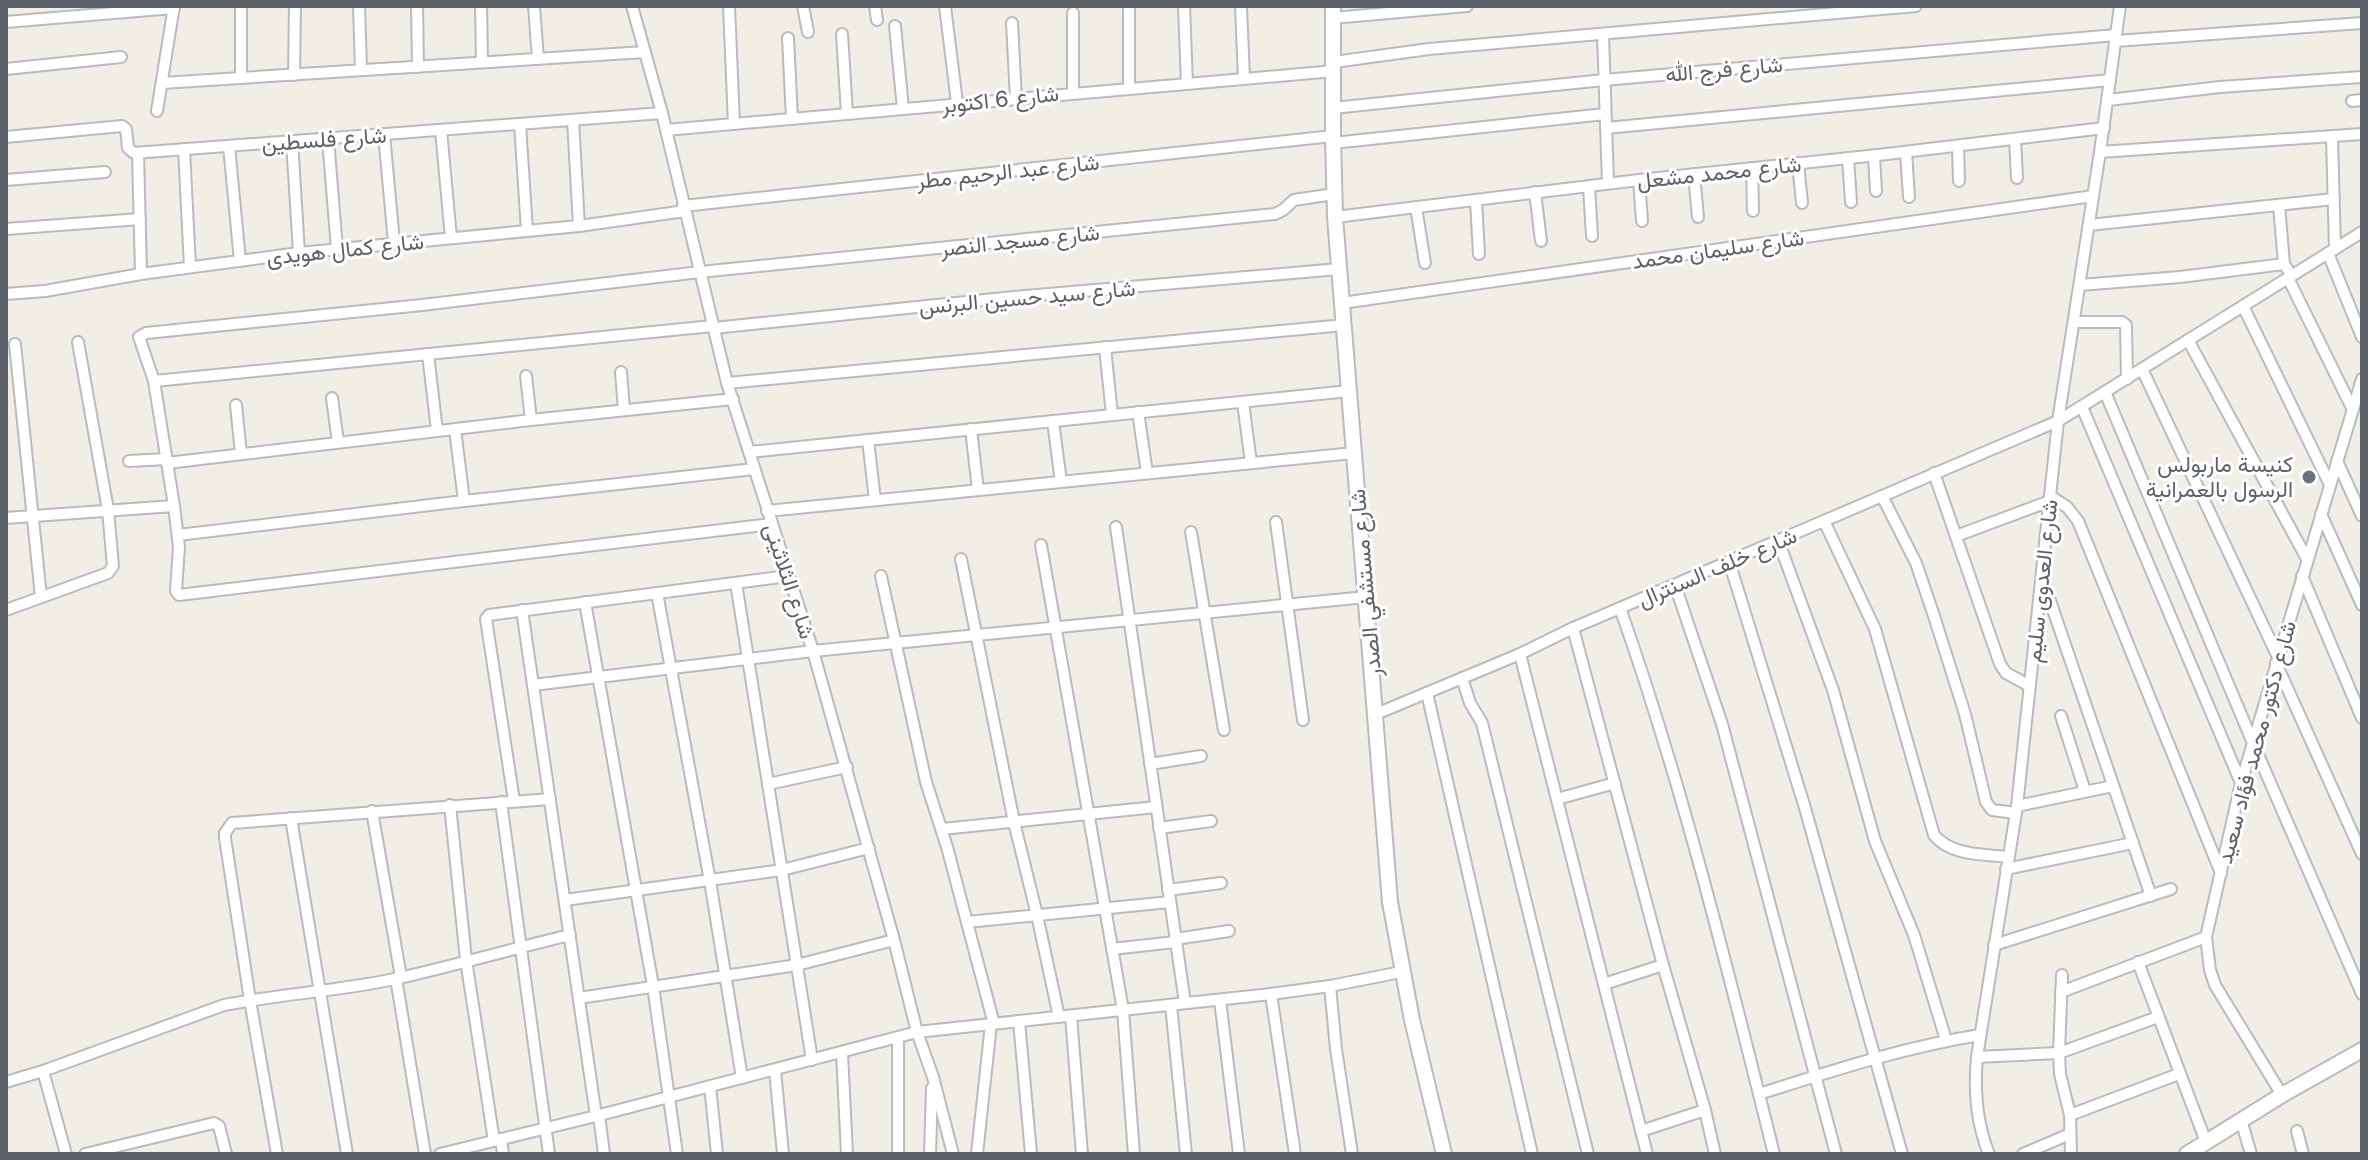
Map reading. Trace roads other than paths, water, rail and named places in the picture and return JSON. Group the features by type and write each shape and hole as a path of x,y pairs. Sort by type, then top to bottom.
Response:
{"street":[{"path":"241,6 241,78"},
{"path":"294,75 295,6"},
{"path":"359,6 361,70"},
{"path":"417,6 418,67"},
{"path":"481,6 482,62"},
{"path":"534,6 538,59"},
{"name":"شارع الثلاثينى","path":"632,6 662,113 727,383 813,651 953,1154"},
{"path":"729,6 734,124"},
{"path":"803,6 808,32"},
{"path":"875,6 877,20"},
{"path":"945,6 957,103"},
{"path":"1184,6 1187,84"},
{"path":"1241,6 1244,79"},
{"path":"1333,12 1467,6"},
{"name":"شارع 6 اكتوبر","path":"666,130 1244,79 1429,49 1916,6"},
{"name":"شارع العدوى سليم","path":"1989,1154 1977,1113 1977,1057 2016,810 2058,421 2120,6"},
{"path":"6,22 174,7 157,111"},
{"path":"1129,9 1129,89"},
{"name":"شارع مستشفي الصدر","path":"1333,12 1335,217 1385,855 1401,972 1444,1154"},
{"path":"1073,13 1073,92"},
{"path":"1012,23 1016,99"},
{"name":"شارع فرج الله","path":"1333,108 1604,80 2116,38 2362,23"},
{"path":"895,26 903,109"},
{"path":"842,34 847,114"},
{"path":"1603,34 1608,183"},
{"path":"788,38 792,119"},
{"path":"162,83 645,52"},
{"path":"6,69 121,57"},
{"path":"2108,100 2220,87 2362,77"},
{"path":"1606,128 2110,80"},
{"name":"شارع فلسطين","path":"138,153 662,113"},
{"name":"شارع عبد الرحيم مطر","path":"684,209 1605,114"},
{"path":"573,120 579,226"},
{"path":"520,124 527,231"},
{"path":"6,137 122,126 126,129 130,151 138,153 141,274"},
{"name":"شارع محمد مشعل","path":"1335,217 2104,128"},
{"path":"441,130 451,238"},
{"path":"384,134 394,243"},
{"path":"2100,152 2362,134"},
{"path":"2332,138 2332,251 2362,337"},
{"path":"328,139 337,249"},
{"path":"2015,139 2017,178"},
{"path":"292,141 299,253"},
{"path":"229,146 240,261"},
{"path":"1958,146 1959,181"},
{"path":"184,149 190,267"},
{"path":"1906,152 1909,197"},
{"path":"1874,156 1876,191"},
{"path":"1848,158 1851,202"},
{"path":"1798,163 1802,203"},
{"path":"1752,168 1753,211"},
{"path":"6,180 105,172"},
{"path":"1694,174 1698,217"},
{"path":"1639,180 1642,221"},
{"path":"1589,186 1592,236"},
{"path":"1535,192 1541,241"},
{"name":"شارع مسجد النصر","path":"154,381 139,342 139,337 146,333 700,272 1275,214 1294,200 1334,194"},
{"name":"شارع سليمان محمد","path":"1342,303 2093,196"},
{"path":"2089,225 2334,199"},
{"path":"1476,200 1479,254"},
{"path":"2279,205 2284,264 2353,410"},
{"path":"1416,207 1425,263"},
{"name":"شارع كمال هويدى","path":"6,294 45,291 141,274 299,253 579,226 684,209"},
{"path":"6,229 140,219"},
{"name":"شارع خلف السنترال","path":"1376,714 2058,421 2362,232"},
{"path":"2080,285 2284,264"},
{"name":"شارع سيد حسين البرنس","path":"154,381 1014,297 1339,269"},
{"path":"2243,306 2330,485"},
{"path":"2074,322 2122,322 2126,325 2127,379"},
{"path":"727,383 1344,325"},
{"path":"2188,340 2307,559"},
{"path":"6,610 108,573 113,566 108,510 78,342"},
{"path":"15,344 41,597"},
{"path":"1105,347 1112,415"},
{"path":"428,354 437,431"},
{"path":"2142,369 2277,660 2362,854"},
{"path":"621,372 624,410"},
{"path":"526,376 531,420"},
{"name":"شارع دكتور محمد فؤاد سعيد","path":"2282,1095 2215,985 2206,937 2241,783 2362,379"},
{"path":"154,381 178,535 176,591 179,595 771,524"},
{"path":"749,452 1349,391"},
{"path":"2105,392 2362,994"},
{"path":"332,398 338,442"},
{"path":"129,461 241,454 733,399"},
{"path":"1243,402 1251,463"},
{"path":"236,405 241,454"},
{"path":"2082,407 2241,783"},
{"path":"1138,412 1147,473"},
{"path":"1053,421 1061,482"},
{"path":"455,429 464,501"},
{"path":"971,429 978,490"},
{"path":"868,440 875,500"},
{"path":"767,511 1354,453"},
{"path":"2337,461 2362,516"},
{"path":"178,535 754,469"},
{"path":"1934,473 2002,667 2006,673 2030,686"},
{"path":"1882,496 1916,563 1965,714 1986,802 1992,810 2016,810 2113,786"},
{"path":"1956,536 2050,498 2067,507 2078,521 2221,873"},
{"path":"6,518 174,506"},
{"path":"2321,514 2362,605"},
{"path":"1824,521 1875,629 1934,835 1955,850 2008,857"},
{"path":"1276,522 1303,720"},
{"path":"1116,527 1185,1003"},
{"path":"1191,532 1224,730"},
{"path":"1778,540 1833,690 1875,841 1914,935 1946,1040"},
{"path":"1041,545 1123,1010 1134,1154"},
{"path":"961,559 1014,822 1059,1017"},
{"path":"1729,561 1805,808 1902,1154"},
{"path":"514,801 486,619 491,614 788,576"},
{"path":"881,576 926,782 942,829 992,1024 977,1154"},
{"path":"2041,576 2151,896"},
{"path":"2302,576 2362,718"},
{"path":"736,583 812,1060"},
{"path":"1675,585 1726,736 1836,1154"},
{"path":"657,593 673,668 742,1078"},
{"path":"533,685 813,651 1366,597"},
{"path":"585,602 653,986 677,1154"},
{"path":"1620,608 1657,714 1774,1154"},
{"path":"522,610 604,1154"},
{"path":"1573,628 1715,1154"},
{"path":"1520,654 1647,1154"},
{"path":"1462,678 1470,703 1482,723 1588,1154"},
{"path":"1427,693 1532,1154"},
{"path":"2061,716 2085,791"},
{"path":"1150,764 1201,756"},
{"path":"768,784 847,767"},
{"path":"1557,799 1615,783"},
{"path":"277,1154 225,838 232,823 550,799"},
{"path":"501,802 549,1154"},
{"path":"450,805 466,960 503,1154"},
{"path":"942,829 1156,807"},
{"path":"372,811 425,1154"},
{"path":"291,818 347,1154"},
{"path":"1159,828 1211,821"},
{"path":"2006,869 2133,843"},
{"path":"565,900 782,870 869,848"},
{"path":"967,922 1105,909 1221,883"},
{"path":"1994,945 2171,889"},
{"path":"1112,949 1229,931"},
{"path":"6,1082 224,1005 399,978 570,935"},
{"path":"2061,992 2206,937"},
{"path":"579,998 797,965 894,940"},
{"path":"2138,962 2206,1142"},
{"path":"1604,984 1663,965"},
{"path":"440,1154 458,1152 917,1032 1271,994 1401,972"},
{"path":"2062,975 2059,1053 2062,1085 2070,1115 2071,1154"},
{"path":"1330,986 1352,1154"},
{"path":"1271,994 1295,1154"},
{"path":"1220,1000 1239,1154"},
{"path":"1171,1005 1186,1154"},
{"path":"1071,1016 1082,1154"},
{"path":"1977,1057 2059,1053 2158,1017"},
{"path":"1019,1021 1031,1154"},
{"path":"1759,1094 1875,1058 1980,1035"},
{"path":"898,1038 898,1154"},
{"path":"2187,1154 2362,1050"},
{"path":"842,1053 847,1154"},
{"path":"775,1070 783,1154"},
{"path":"43,1071 66,1154"},
{"path":"2070,1115 2179,1074"},
{"path":"930,1154 933,1077"},
{"path":"710,1086 717,1154"},
{"path":"1641,1131 1705,1110"},
{"path":"2241,1120 2251,1154"},
{"path":"85,1154 214,1123 219,1126 226,1154"},
{"path":"2297,1131 2303,1154"},
{"path":"2023,1154 2070,1134"}],"place":[{"name":"كنيسة ماربولس الرسول بالعمرانية","path":"2309,477"}]}
